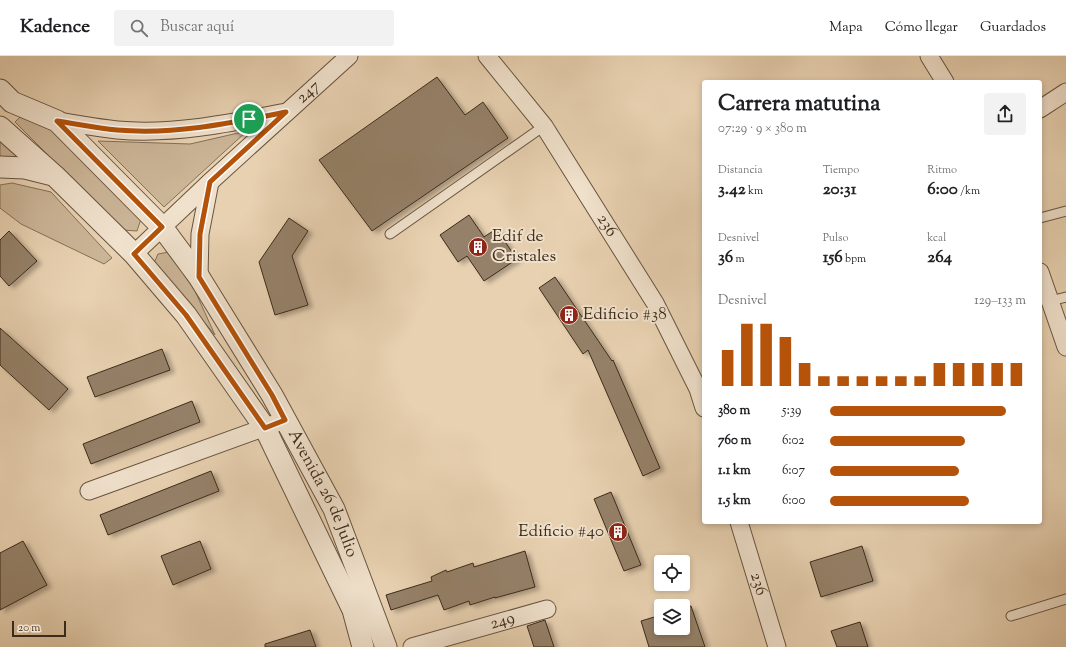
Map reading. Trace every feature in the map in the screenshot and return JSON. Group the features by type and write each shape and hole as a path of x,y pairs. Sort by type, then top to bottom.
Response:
{"street":[{"name":"247","path":"134,254 286,112 349,56"},
{"name":"236","path":"487,56 544,126 655,303 701,388"},
{"path":"929,56 944,80"},
{"path":"1042,108 1066,92"},
{"name":"Avenida 26 de Julio","path":"4,102 57,121 162,227 199,277 272,395 334,509 386,647"},
{"name":"247","path":"57,121 118,130 163,130 212,127 286,112"},
{"name":"Avenida 26 de Julio","path":"0,127 55,176 134,254 186,315 265,428 352,610 364,647"},
{"path":"0,167 25,168 55,176"},
{"path":"199,277 200,234 210,182"},
{"path":"1042,275 1058,299 1066,347"},
{"path":"89,491 285,420"},
{"name":"236","path":"740,524 777,647"},
{"name":"249","path":"412,647 547,609"}],"lane":[{"path":"390,234 544,126"},
{"path":"1042,217 1066,211"},
{"path":"1011,616 1066,599"}],"shaded area":[{"path":"23,114 62,136 141,219 137,231 123,230 15,122"},
{"path":"247,131 164,207 98,141 190,144"},
{"path":"0,141 20,157 0,157"},
{"path":"12,183 51,192 112,258 104,264 21,224 0,208 0,185"},
{"path":"169,252 195,291 215,335 154,263 158,254"}],"building":[{"path":"437,77 465,115 483,102 508,138 372,231 319,160"},
{"name":"Edif de Cristales","path":"469,215 484,237 496,229 517,259 484,281 467,256 458,262 440,235"},
{"path":"289,218 308,231 292,256 308,305 275,315 259,262"},
{"path":"9,231 37,261 9,286 0,276 0,240"},
{"path":"555,277 612,361 613,360 660,468 643,476 588,350 583,354 539,288"},
{"path":"0,328 68,389 49,410 0,365"},
{"path":"162,349 170,370 95,397 87,377"},
{"path":"192,401 200,422 91,464 83,444"},
{"path":"211,471 219,491 108,535 100,515"},
{"name":"Edificio #40","path":"611,492 641,565 624,571 594,499"},
{"path":"23,541 47,585 0,610 0,553"},
{"path":"200,541 211,569 173,585 161,556"},
{"path":"862,546 873,581 821,597 810,562"},
{"path":"525,551 535,587 470,605 469,601 444,610 438,595 391,610 386,595 432,581 431,577 446,570 447,572 473,563 474,567"},
{"path":"690,606 705,647 649,647 641,621 654,617 654,635 690,635"},
{"path":"545,620 554,647 534,647 527,626"},
{"path":"860,622 868,647 837,647 831,631"},
{"path":"310,630 316,647 265,647 265,644"}],"place":[{"name":"Edif de Cristales","path":"478,247"},
{"name":"Edificio #38","path":"569,315"},
{"name":"Edificio #40","path":"618,532"}],"route":[{"path":"286,112 210,182 200,234 199,277 272,395 285,420 265,428 186,315 134,254 162,227 57,121 118,130 163,130 212,127 249,119 286,112"}]}
